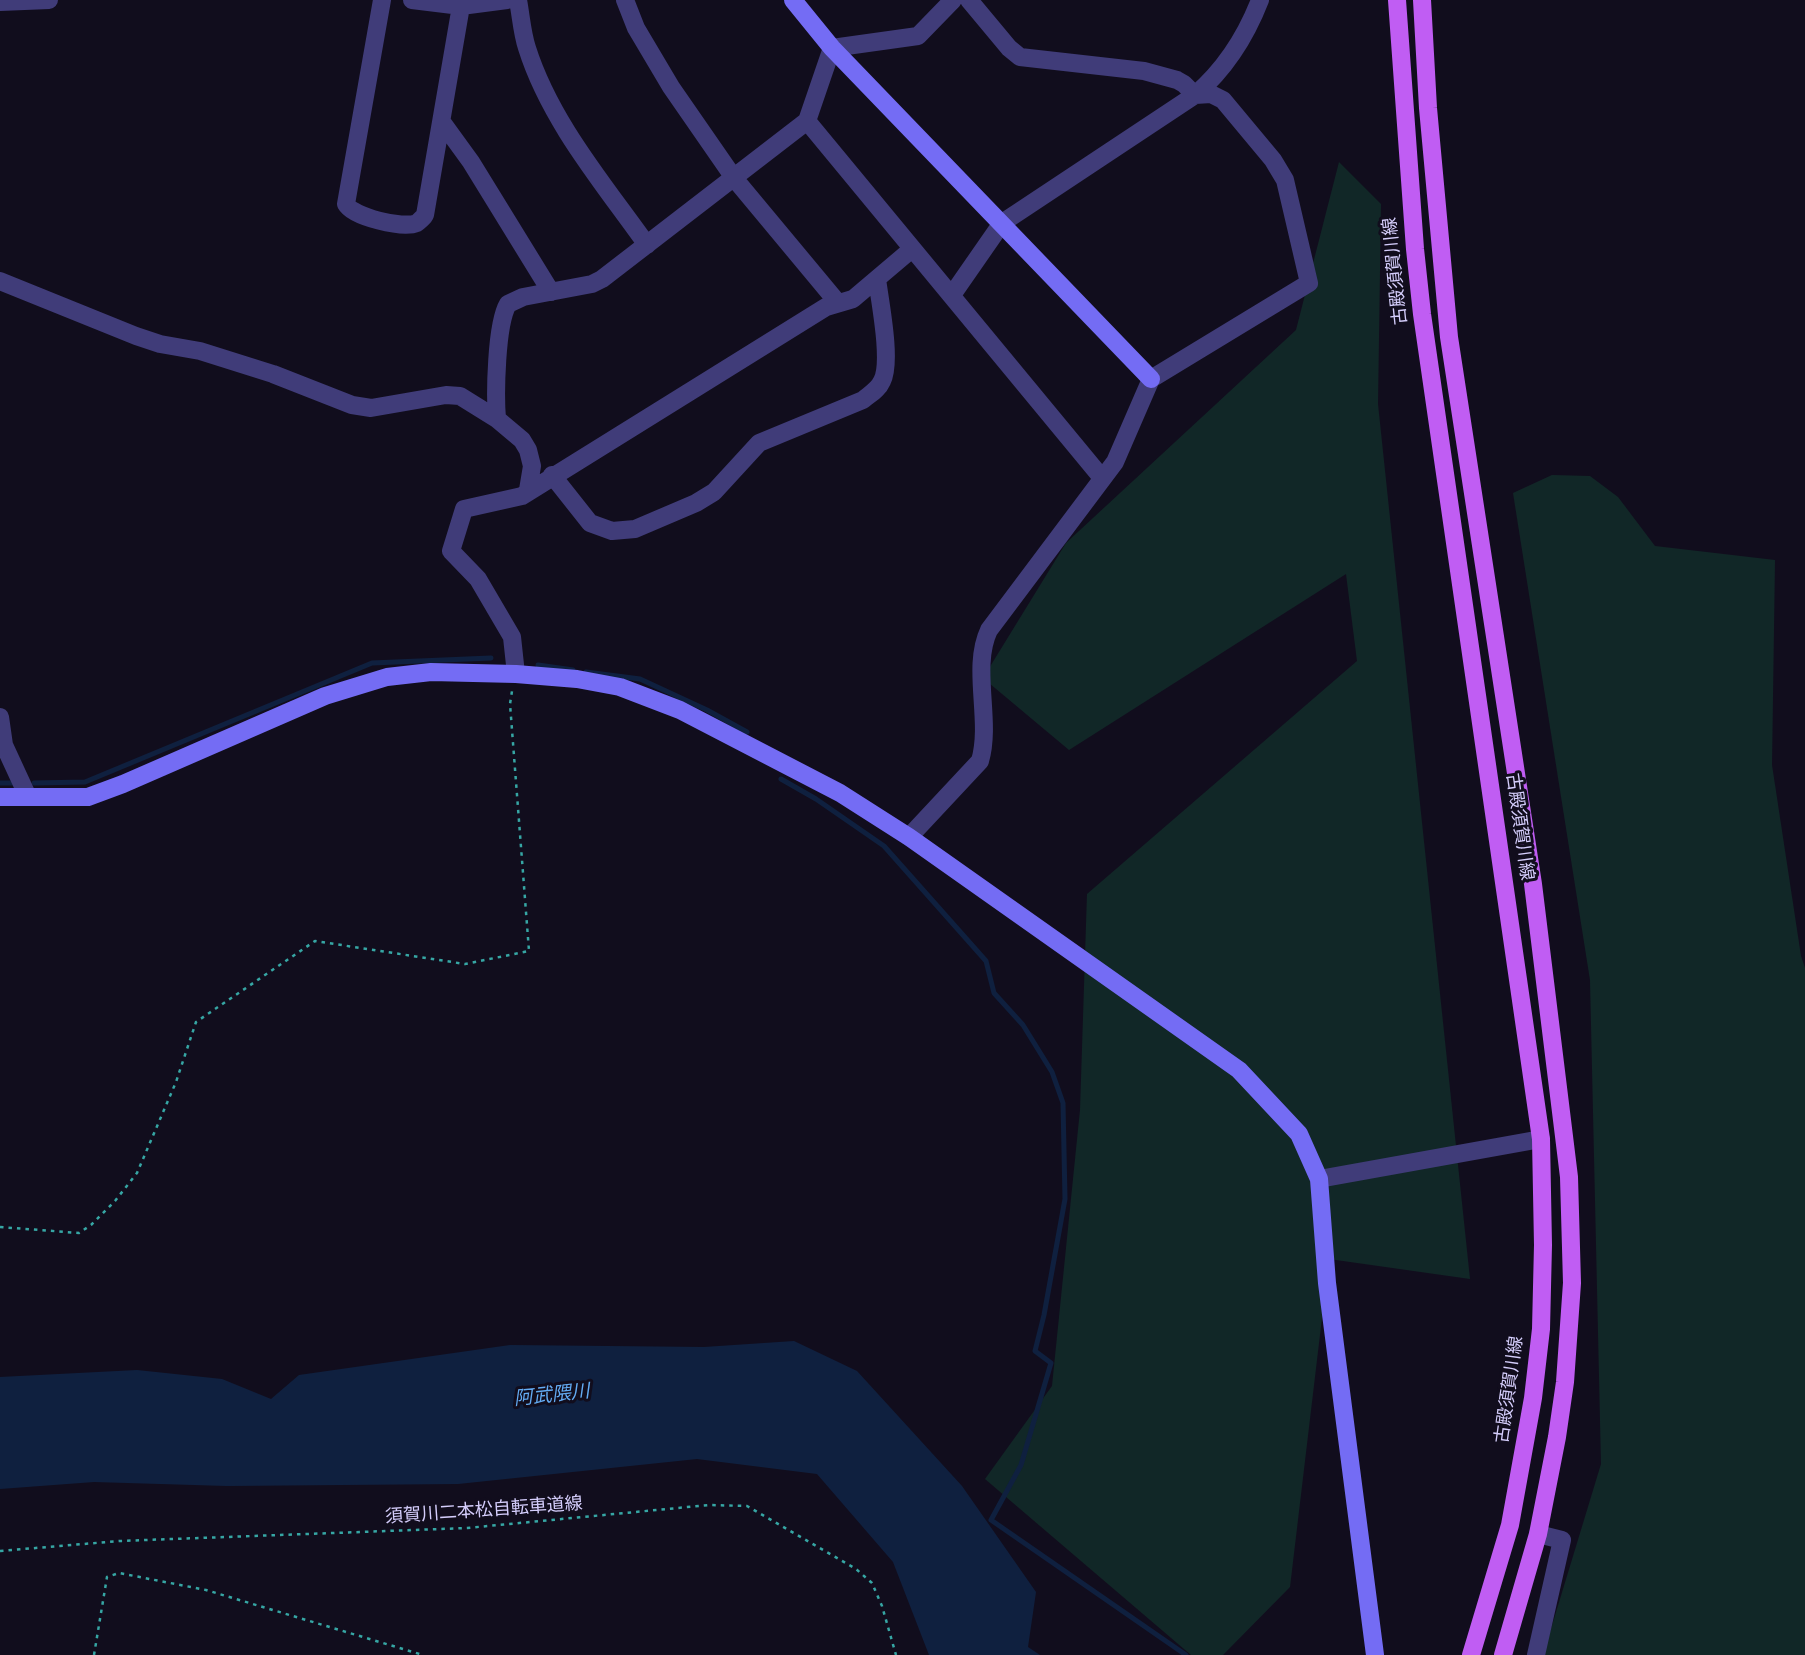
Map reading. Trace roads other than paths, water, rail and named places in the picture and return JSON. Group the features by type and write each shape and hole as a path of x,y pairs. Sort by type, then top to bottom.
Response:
{"main road":[{"name":"古殿須賀川線","path":"1397,0 1422,314 1541,1139 1541,1329 1533,1398 1510,1525 1471,1655"},
{"name":"古殿須賀川線","path":"1422,0 1436,212 1449,337 1534,897 1569,1177 1572,1283 1570,1332 1557,1437 1538,1534 1503,1655"}],"street":[{"path":"0,2 49,0"},
{"path":"382,0 346,204 355,214 392,222 417,223 425,215 461,6"},
{"path":"412,0 461,6 507,0"},
{"path":"518,0 527,47 551,104 582,154 647,246"},
{"path":"625,0 636,28 671,86 734,178 838,303"},
{"path":"793,0 832,48 1151,379"},
{"path":"832,48 918,36 953,0"},
{"path":"909,837 980,761 985,744 982,708 983,642 989,630 1115,462 1151,379 1309,283 1285,180 1273,160 1223,100 1210,94 1195,96 1177,80 1144,71 1020,57 1009,48 969,0"},
{"path":"952,295 1002,222 1195,96 1209,83 1240,42 1260,0"},
{"path":"498,419 495,399 505,309 508,304 523,297 592,284 602,279 807,121 832,48"},
{"path":"807,121 1102,478"},
{"path":"442,122 471,162 551,292"},
{"path":"516,674 512,637 478,579 451,551 464,509 522,496 826,307 853,299 912,248"},
{"path":"552,475 590,523 612,531 635,529 696,503 714,492 759,443 863,400 875,391 883,381 887,365 877,279"},
{"path":"0,281 136,336 160,344 200,351 273,374 352,405 371,408 446,395 460,396 498,419 522,440 528,450 531,466 528,490"},
{"path":"0,797 88,797 325,696 387,677 431,672 516,674 577,679 620,687 680,710 840,793 909,837 1239,1070 1299,1134 1319,1179 1327,1283 1375,1655"},
{"path":"0,717 4,745 28,797"},
{"path":"1319,1179 1541,1139"},
{"path":"1536,1655 1562,1540 1538,1534"}],"water":[{"name":"阿武隈川","path":"794,1341 857,1371 962,1486 1036,1592 1028,1647 1040,1655 929,1655 893,1562 817,1474 697,1459 458,1484 227,1486 94,1482 0,1489 0,1377 137,1370 222,1379 271,1399 299,1375 510,1345 704,1347"}],"waterway":[{"path":"34,783 85,782 372,663 491,658"},
{"path":"538,665 573,670"},
{"path":"586,672 640,679 747,732"},
{"path":"781,779 816,799 884,846 986,961 994,993 1023,1025 1052,1072 1063,1103 1065,1199 1035,1351 1051,1363 1021,1465 991,1520 1186,1655"},
{"path":"0,783 13,783"}]}
